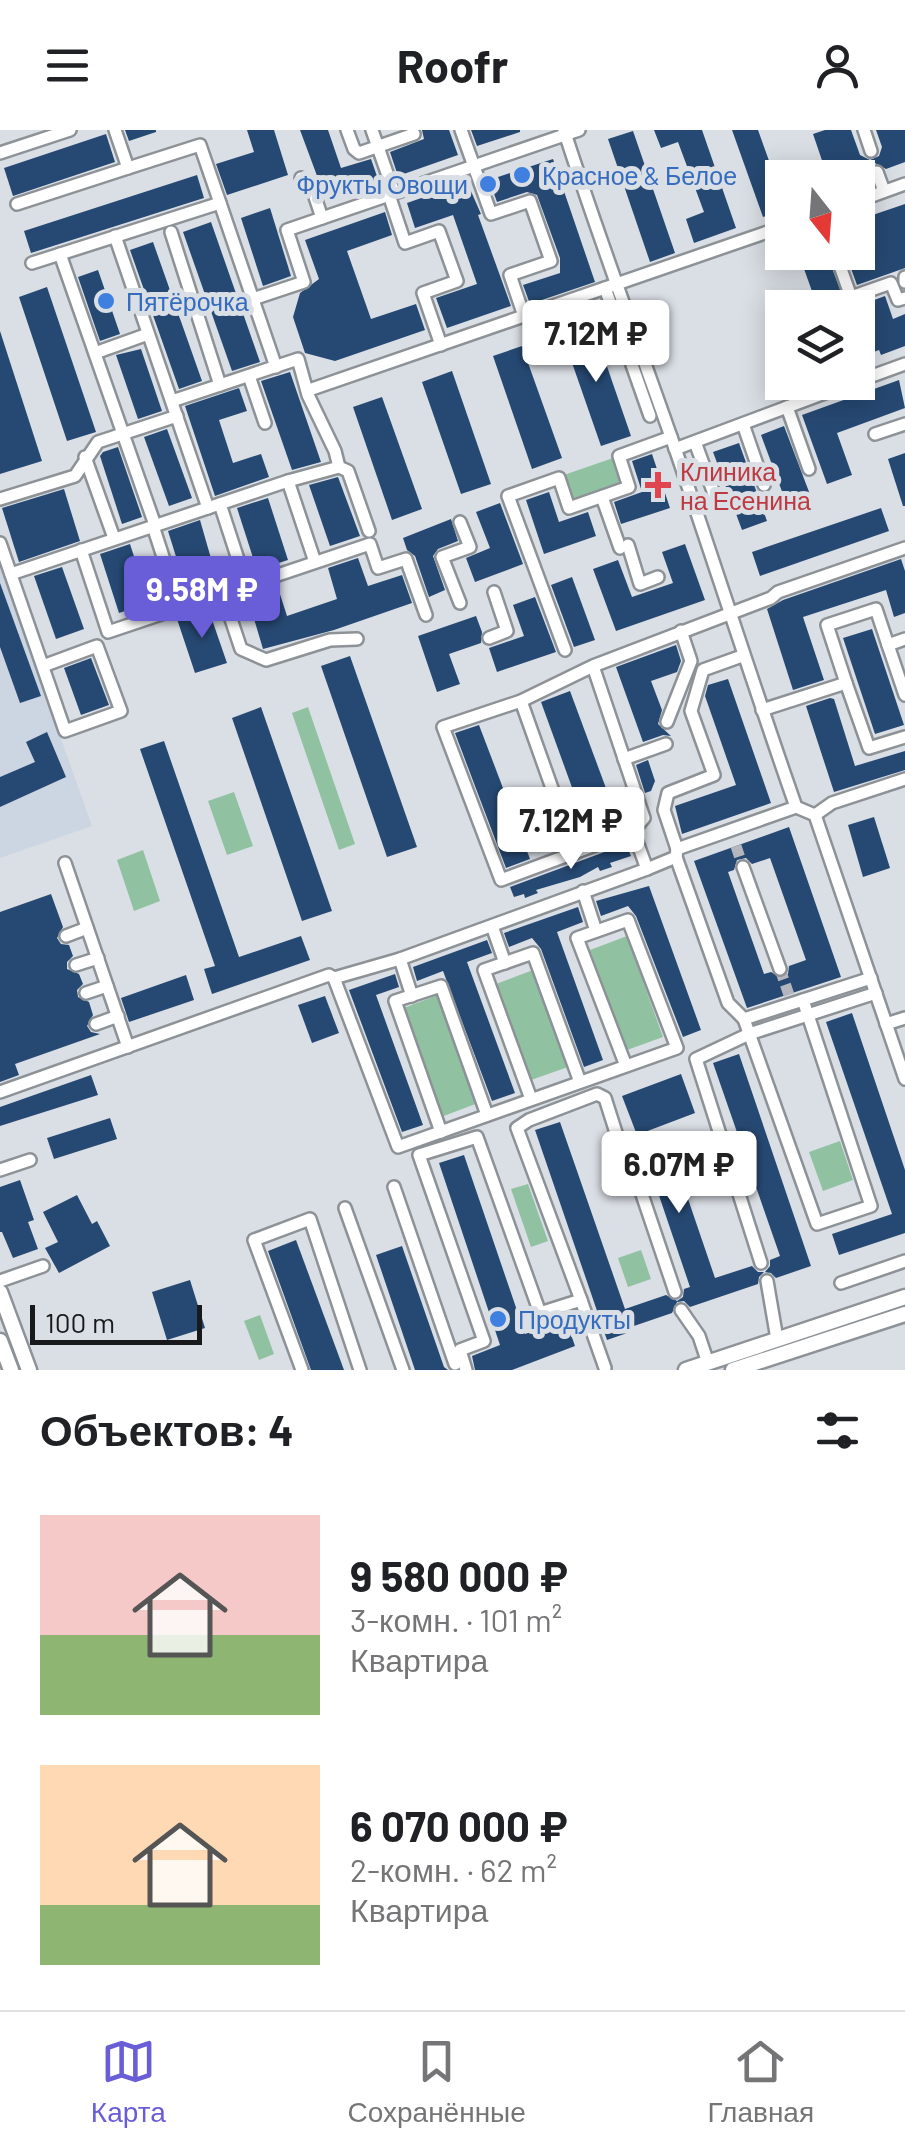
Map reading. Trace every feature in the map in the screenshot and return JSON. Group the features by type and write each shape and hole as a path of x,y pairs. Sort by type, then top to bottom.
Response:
{"main road":[{"path":"0,1292 29,1370"},
{"path":"686,1370 905,1296"},
{"path":"733,1370 905,1314"},
{"path":"0,1341 11,1370"}],"street":[{"path":"115,130 128,168"},
{"path":"347,130 356,152 414,134"},
{"path":"372,130 405,243 439,231 457,281 423,293 441,345"},
{"path":"461,130 491,214 530,201 551,261 510,274 524,316"},
{"path":"253,300 304,282 288,230 580,130"},
{"path":"864,130 870,151"},
{"path":"0,153 66,131"},
{"path":"565,132 650,416"},
{"path":"17,204 200,144 276,367"},
{"path":"878,172 884,192"},
{"path":"301,178 312,188 322,218"},
{"path":"875,195 905,184"},
{"path":"32,262 220,203"},
{"path":"171,232 220,385"},
{"path":"309,390 765,232"},
{"path":"115,236 177,416 246,584"},
{"path":"60,254 180,606"},
{"path":"841,270 851,297 891,283 898,300 905,298"},
{"path":"610,286 673,443 796,807"},
{"path":"95,352 148,334"},
{"path":"172,401 298,359 308,395 339,467"},
{"path":"875,375 904,365"},
{"path":"249,376 265,423"},
{"path":"564,650 508,496 558,478 569,508 629,487 618,456 695,442 808,400"},
{"path":"787,408 809,469"},
{"path":"0,498 75,476 98,442 177,416"},
{"path":"743,424 764,485"},
{"path":"875,434 905,424"},
{"path":"695,442 717,502"},
{"path":"85,457 114,538"},
{"path":"10,574 339,467 348,471 369,531"},
{"path":"288,481 315,562"},
{"path":"602,497 640,584 658,577"},
{"path":"460,522 470,547 442,557 460,603"},
{"path":"0,544 10,574 66,731 120,712 97,646 43,666"},
{"path":"81,550 108,632 370,544 378,568 406,559 426,615"},
{"path":"592,666 644,818 633,831 502,880 443,727 521,701 592,666 905,548"},
{"path":"222,592 241,648 266,660 330,640 357,639"},
{"path":"489,638 507,631 494,592"},
{"path":"905,695 876,609 826,625 868,748 905,737"},
{"path":"667,722 691,661 681,631"},
{"path":"888,644 905,638"},
{"path":"742,656 703,670 691,711 714,775 668,793 664,810 728,1003 744,1019 817,1224 870,1206 808,1015 795,1000"},
{"path":"762,710 846,683"},
{"path":"521,701 575,852"},
{"path":"624,758 666,744"},
{"path":"815,815 832,803 905,779"},
{"path":"334,978 400,959 647,869 796,807 815,815 905,1079"},
{"path":"633,831 647,869"},
{"path":"731,831 736,846"},
{"path":"64,862 128,1046"},
{"path":"744,867 780,969"},
{"path":"583,891 596,931"},
{"path":"0,1092 329,975 334,978 398,1147 486,1115 531,1100 580,1082 626,1066 676,1048 628,920 577,938 626,1066"},
{"path":"492,926 505,963"},
{"path":"66,936 87,928"},
{"path":"531,1100 484,970 533,953 580,1082"},
{"path":"76,965 98,958"},
{"path":"400,959 412,996"},
{"path":"744,1019 871,978"},
{"path":"86,994 107,986"},
{"path":"441,1132 394,1002 440,986 486,1115"},
{"path":"760,1262 696,1059 749,1034 876,993"},
{"path":"96,1024 118,1016"},
{"path":"886,1024 905,1018"},
{"path":"605,1368 517,1128 597,1094 604,1098 618,1138 624,1141 675,1292"},
{"path":"460,1367 460,1350 484,1341 419,1156 477,1136 540,1313 581,1300"},
{"path":"0,1170 30,1160"},
{"path":"394,1186 460,1367"},
{"path":"345,1208 403,1370"},
{"path":"302,1370 254,1240 310,1219 360,1370"},
{"path":"841,1283 905,1261"},
{"path":"0,1280 43,1266"},
{"path":"767,1281 777,1339"},
{"path":"681,1310 699,1336 708,1363"}],"shaded area":[{"path":"0,568 92,826 0,858"}],"green space":[{"path":"616,457 626,485 571,504 561,476"},
{"path":"308,707 355,844 339,850 292,713"},
{"path":"234,792 253,846 227,855 208,801"},
{"path":"143,850 160,901 134,911 117,860"},
{"path":"627,936 663,1037 627,1050 590,950"},
{"path":"533,970 568,1067 531,1080 496,984"},
{"path":"438,995 478,1103 441,1117 401,1009"},
{"path":"840,1141 853,1180 823,1191 809,1152"},
{"path":"528,1184 548,1241 531,1247 511,1189"},
{"path":"641,1250 651,1279 628,1287 618,1258"},
{"path":"260,1315 274,1354 259,1360 244,1321"}],"building":[{"path":"125,130 156,130 156,132 129,141"},
{"path":"247,130 274,130 288,175 227,195 216,164 254,152"},
{"path":"300,130 328,130 341,168 371,159 379,182 326,200"},
{"path":"422,130 449,130 458,155 398,176 390,152 424,139"},
{"path":"471,130 520,130 520,132 477,146"},
{"path":"654,130 702,130 736,228 694,243 686,219 704,212 678,142 661,148"},
{"path":"732,130 758,130 769,160 765,160 763,217"},
{"path":"851,130 860,155 870,160 822,160 813,134"},
{"path":"876,130 905,130 905,162 886,169 870,160 879,156 882,147"},
{"path":"633,131 675,253 650,262 608,139"},
{"path":"106,134 115,162 13,196 4,168"},
{"path":"553,159 595,282 530,304 523,285 560,273 560,258 537,195 527,192 497,202 489,180"},
{"path":"197,175 204,198 31,253 24,231"},
{"path":"467,182 511,306 447,328 436,298 477,284 453,215 415,228 407,203"},
{"path":"905,204 905,268 857,285 852,270 875,270 875,214"},
{"path":"270,208 291,276 263,286 241,218"},
{"path":"385,212 392,235 347,251 371,319 416,304 425,330 335,361 305,353 293,317 300,293 319,279 305,240"},
{"path":"211,222 260,362 232,371 183,232"},
{"path":"153,242 202,381 179,389 130,250"},
{"path":"98,270 120,334 100,341 78,277"},
{"path":"804,270 833,270 840,290 812,290"},
{"path":"47,287 96,432 67,441 19,297"},
{"path":"885,296 893,319 905,314 905,346 881,355 879,350 875,352 875,300"},
{"path":"592,323 631,436 601,446 562,334"},
{"path":"0,331 42,461 0,474"},
{"path":"522,346 562,458 532,469 493,356"},
{"path":"141,349 162,411 138,419 116,355"},
{"path":"452,371 491,484 461,494 422,382"},
{"path":"290,372 321,462 292,470 261,381"},
{"path":"899,380 905,408 837,433 852,475 827,484 802,415 844,400 875,400 875,389"},
{"path":"239,388 247,411 219,420 233,463 261,454 269,477 215,496 185,406"},
{"path":"382,397 422,509 392,520 353,407"},
{"path":"784,426 814,505 790,513 761,435"},
{"path":"167,429 192,498 169,506 144,437"},
{"path":"739,443 767,521 742,530 713,452"},
{"path":"118,447 142,517 122,524 100,456"},
{"path":"905,453 905,506 903,506 888,459"},
{"path":"652,454 670,508 621,524 614,502 642,492 632,461"},
{"path":"338,477 360,536 330,546 309,485"},
{"path":"64,489 80,541 19,562 2,508"},
{"path":"549,492 559,522 588,512 596,536 544,554 526,500"},
{"path":"268,498 288,560 257,570 237,508"},
{"path":"500,503 523,564 475,582 466,558 490,548 476,512"},
{"path":"881,508 889,531 760,576 752,552"},
{"path":"451,519 458,541 438,549 433,556 445,590 429,597 415,556 407,550 403,538"},
{"path":"200,520 218,583 187,592 168,531"},
{"path":"130,544 149,603 119,613 100,554"},
{"path":"685,544 705,600 616,631 593,569 618,560 632,597 673,583 662,552"},
{"path":"358,558 368,586 402,575 412,603 263,649 247,595 277,585 287,616 337,599 328,568"},
{"path":"901,559 905,571 905,613 894,617 886,590 803,617 824,680 793,690 767,609"},
{"path":"62,567 84,629 56,639 34,576"},
{"path":"572,577 595,640 574,647 551,585"},
{"path":"0,583 41,696 20,703 0,647"},
{"path":"535,597 556,652 497,672 489,648 524,636 513,605"},
{"path":"208,608 227,663 195,673 177,619"},
{"path":"476,616 481,643 449,654 460,684 437,692 418,636"},
{"path":"872,629 904,725 875,734 843,638"},
{"path":"676,645 681,661 677,672 651,681 662,710 658,724 671,736 643,742 616,667"},
{"path":"350,656 417,847 387,857 321,666"},
{"path":"91,658 109,705 81,715 64,668"},
{"path":"728,679 771,803 682,834 675,806 736,785 705,696 708,685"},
{"path":"570,691 620,826 590,837 541,702"},
{"path":"834,699 855,766 905,751 905,770 834,792 806,706"},
{"path":"261,707 332,911 302,921 232,718"},
{"path":"479,725 530,859 506,868 455,733"},
{"path":"47,732 66,777 0,807 0,777 35,762 26,742"},
{"path":"164,741 239,957 301,936 310,960 212,994 204,969 215,966 140,749"},
{"path":"648,760 655,781 651,791 645,793 636,765"},
{"path":"874,817 890,868 863,877 848,825"},
{"path":"789,827 841,977 747,1008 694,861","holes":["746,858 752,864 770,858 806,960 789,966 788,974 782,978 771,972 764,974 728,872 734,870 737,860"]},
{"path":"626,844 631,856 610,863 612,867 600,871 598,867 580,877 536,890 538,893 525,898 524,894 514,897 510,887"},
{"path":"649,886 701,1030 683,1037 636,916 628,906 601,916 596,901"},
{"path":"51,894 63,927 57,938 61,944 69,945 73,956 67,969 79,974 83,984 77,990 78,997 89,1002 93,1015 87,1026 91,1032 100,1034 15,1064 19,1075 0,1082 0,912"},
{"path":"578,907 583,922 557,932 603,1060 584,1067 541,949 532,938 509,947 504,933"},
{"path":"487,940 492,953 467,962 515,1093 492,1101 443,971 417,981 413,967"},
{"path":"395,974 399,987 376,995 423,1125 402,1132 349,990"},
{"path":"186,975 194,1000 129,1022 121,998"},
{"path":"325,996 339,1033 312,1043 298,1005"},
{"path":"852,1013 905,1170 905,1233 839,1255 832,1234 892,1214 826,1022"},
{"path":"739,1054 811,1266 776,1278 764,1272 770,1260 780,1256 713,1063"},
{"path":"681,1074 695,1113 637,1135 622,1096"},
{"path":"91,1075 98,1095 0,1126 0,1107"},
{"path":"110,1118 117,1139 54,1159 47,1138"},
{"path":"560,1122 625,1309 666,1295 677,1301 683,1297 684,1289 690,1287 648,1163 673,1155 715,1278 752,1266 764,1272 758,1284 690,1307 684,1301 677,1302 672,1313 607,1340 535,1130"},
{"path":"464,1155 525,1334 566,1320 575,1346 512,1370 475,1370 472,1356 500,1345 439,1163"},
{"path":"20,1180 34,1220 28,1222 38,1249 13,1258 0,1232 0,1187"},
{"path":"77,1195 92,1224 97,1221 110,1246 59,1273 45,1248 58,1242 43,1212"},
{"path":"296,1240 344,1370 311,1370 268,1251"},
{"path":"402,1246 448,1370 415,1370 376,1255"},
{"path":"190,1280 205,1328 167,1340 152,1292"}],"tunnel":[{"path":"736,846 743,867"},
{"path":"780,969 789,995"}],"place":[{"name":"Красное & Белое","path":"522,175"},
{"name":"Фрукты Овощи","path":"488,184"},
{"name":"Пятёрочка","path":"106,301"},
{"name":"Клиника на Есенина","path":"658,485"},
{"name":"Продукты","path":"498,1319"}]}
